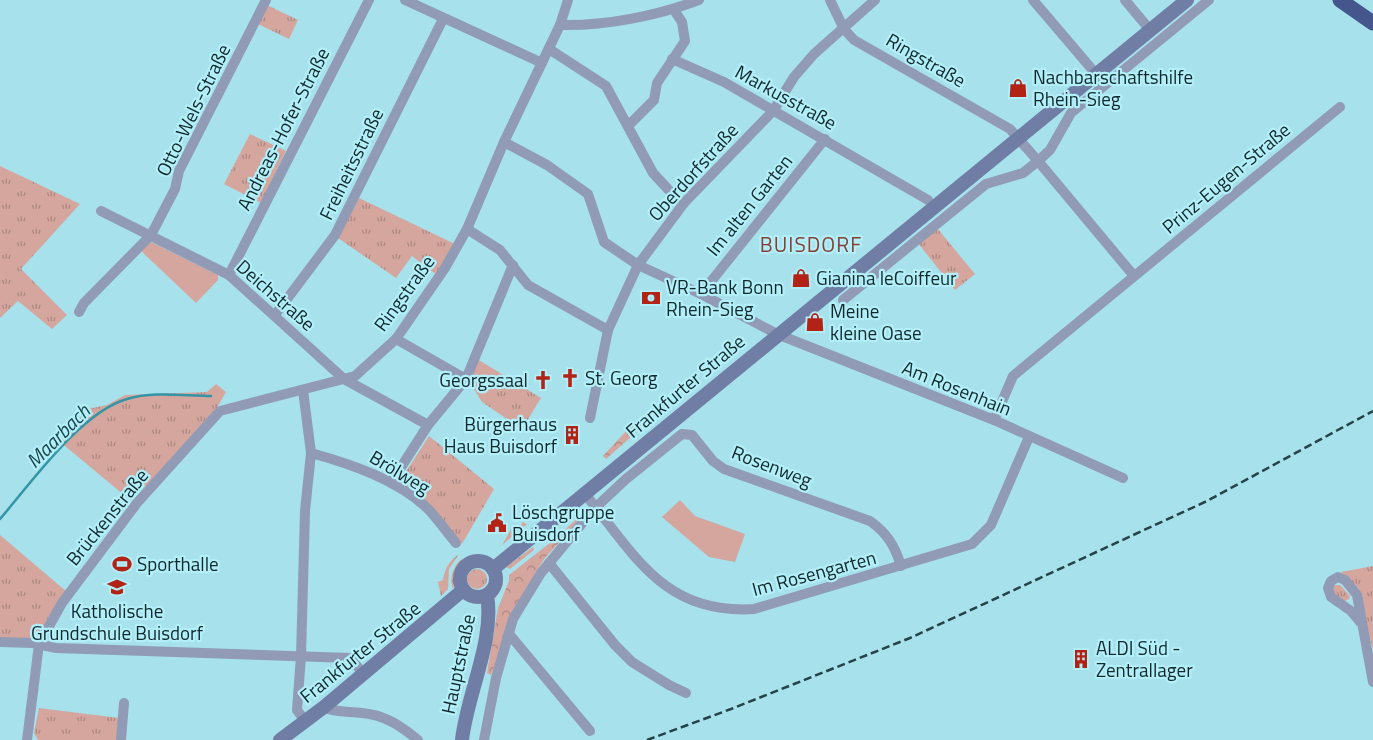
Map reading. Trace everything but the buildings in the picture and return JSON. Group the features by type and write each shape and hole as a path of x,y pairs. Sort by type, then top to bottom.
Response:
{"highway":[{"path":"1340,0 1373,22"}],"main road":[{"name":"Frankfurter Straße","path":"493,569 586,494 777,334 1187,0"},
{"path":"479,561 493,569 496,580 487,595 477,598 463,590 459,579 461,572 468,564 479,561"},
{"name":"Frankfurter Straße","path":"280,740 324,707 463,590"},
{"name":"Hauptstraße","path":"462,740 486,632 489,606 487,595"}],"street":[{"name":"Otto-Wels-Straße","path":"151,235 175,189 179,171 266,0"},
{"name":"Andreas-Hofer-Straße","path":"229,275 368,0"},
{"path":"405,0 542,63"},
{"name":"Ringstraße","path":"303,390 355,376 396,339 445,268 467,229 504,142 560,25 568,0"},
{"path":"560,25 585,26 674,10 699,0"},
{"name":"Ringstraße","path":"830,0 844,29 854,40 1010,129 1019,138"},
{"path":"1033,0 1096,74"},
{"path":"1125,0 1150,30"},
{"path":"843,300 986,184 1023,173 1038,161 1050,150 1071,113 1209,0"},
{"name":"Oberdorfstraße","path":"590,418 608,330 638,265 684,203 772,111 794,77 814,54 844,29 868,2"},
{"path":"628,126 654,100 657,83 685,41 682,22 674,10"},
{"name":"Freiheitsstraße","path":"274,315 335,236 443,19"},
{"path":"549,49 606,86 653,172 678,200 684,203"},
{"name":"Markusstraße","path":"672,59 724,82 928,200"},
{"name":"Prinz-Eugen-Straße","path":"994,420 1013,376 1340,107"},
{"path":"1019,138 1134,276"},
{"name":"Im alten Garten","path":"701,294 825,139"},
{"name":"Am Rosenhain","path":"504,142 547,165 588,194 604,242 638,265 701,294 777,334 994,420 1122,478"},
{"name":"Deichstraße","path":"101,211 229,275 344,379 428,425"},
{"path":"467,229 500,250 528,284 608,330"},
{"path":"79,312 84,303 151,235"},
{"path":"391,483 428,425 466,379 513,266"},
{"path":"396,339 466,379"},
{"path":"303,390 312,453 305,510 301,656 297,710 305,721"},
{"name":"Brückenstraße","path":"27,740 39,644 62,603 137,503 220,411 303,390"},
{"name":"Rosenweg","path":"484,740 496,678 513,619 522,601 549,563 596,507 626,479 682,434 692,435 714,461 724,469 870,521 883,530 891,540 901,566"},
{"name":"Im Rosengarten","path":"586,494 658,580 688,600 706,606 732,610 754,609 963,548 982,536 991,525 1029,436"},
{"name":"Brölweg","path":"312,453 354,465 391,483 428,509 456,543"},
{"path":"549,563 615,645 632,662 669,685 686,693"},
{"path":"1362,624 1373,682"},
{"path":"510,634 590,731"},
{"path":"0,642 39,644 56,648 350,658 363,673"},
{"path":"121,740 124,703"},
{"path":"324,707 329,710 363,713 386,718 418,740"}],"green space":[{"path":"267,5 298,20 289,39 258,24"},
{"path":"250,134 286,151 261,203 224,184"},
{"path":"0,166 80,204 21,269 67,315 52,329 18,301 0,318"},
{"path":"359,198 455,244 437,275 412,256 396,278 338,238"},
{"path":"937,228 975,274 955,290 918,243"},
{"path":"151,242 218,275 218,280 196,303 139,249"},
{"path":"477,359 541,398 522,429 482,402 469,381"},
{"path":"216,384 226,392 215,411 147,486 144,485 130,500 59,441 88,409 107,405 125,395 207,392"},
{"path":"669,396 673,400 606,459 603,456 627,430"},
{"path":"429,436 494,489 462,544 450,530 400,485 400,481"},
{"path":"680,500 695,516 745,534 735,562 709,557 662,517"},
{"path":"581,515 584,515 545,558 534,575 491,675 487,673 498,608 509,581 509,575 555,539"},
{"path":"523,522 527,524 502,545 514,524 519,528"},
{"path":"0,535 67,592 37,641 0,641"},
{"path":"533,547 534,550 510,569 506,567"},
{"path":"459,554 449,569 448,589 441,596 438,582 443,580 448,565"},
{"path":"462,558 453,589 451,580 453,572"},
{"path":"1373,566 1373,650 1359,589 1341,572"},
{"path":"477,569 484,572 487,579 484,586 477,589 470,586 467,579 470,572"},
{"path":"502,571 503,585 495,599 495,589"},
{"path":"1335,585 1340,585 1350,596 1349,599 1345,601 1335,596 1332,589"},
{"path":"39,708 119,718 117,740 38,740 34,733"}],"waterway":[{"name":"Maarbach","path":"0,519 58,450 92,418 110,406 127,399 147,395 211,396"}],"railway":[{"path":"647,740 910,638 1207,501 1373,411"}],"place":[{"name":"Nachbarschaftshilfe Rhein-Sieg","path":"1018,88"},
{"name":"Gianina leCoiffeur","path":"801,278"},
{"name":"VR-Bank Bonn Rhein-Sieg","path":"651,298"},
{"name":"Meine kleine Oase","path":"815,322"},
{"name":"St. Georg","path":"570,378"},
{"name":"Georgssaal","path":"543,380"},
{"name":"Bürgerhaus Haus Buisdorf","path":"572,435"},
{"name":"Löschgruppe Buisdorf","path":"497,523"},
{"name":"Sporthalle","path":"122,564"},
{"name":"Katholische Grundschule Buisdorf","path":"117,587"},
{"name":"ALDI Süd - Zentrallager","path":"1081,659"}],"district":[{"name":"BUISDORF","path":"811,245"}]}
